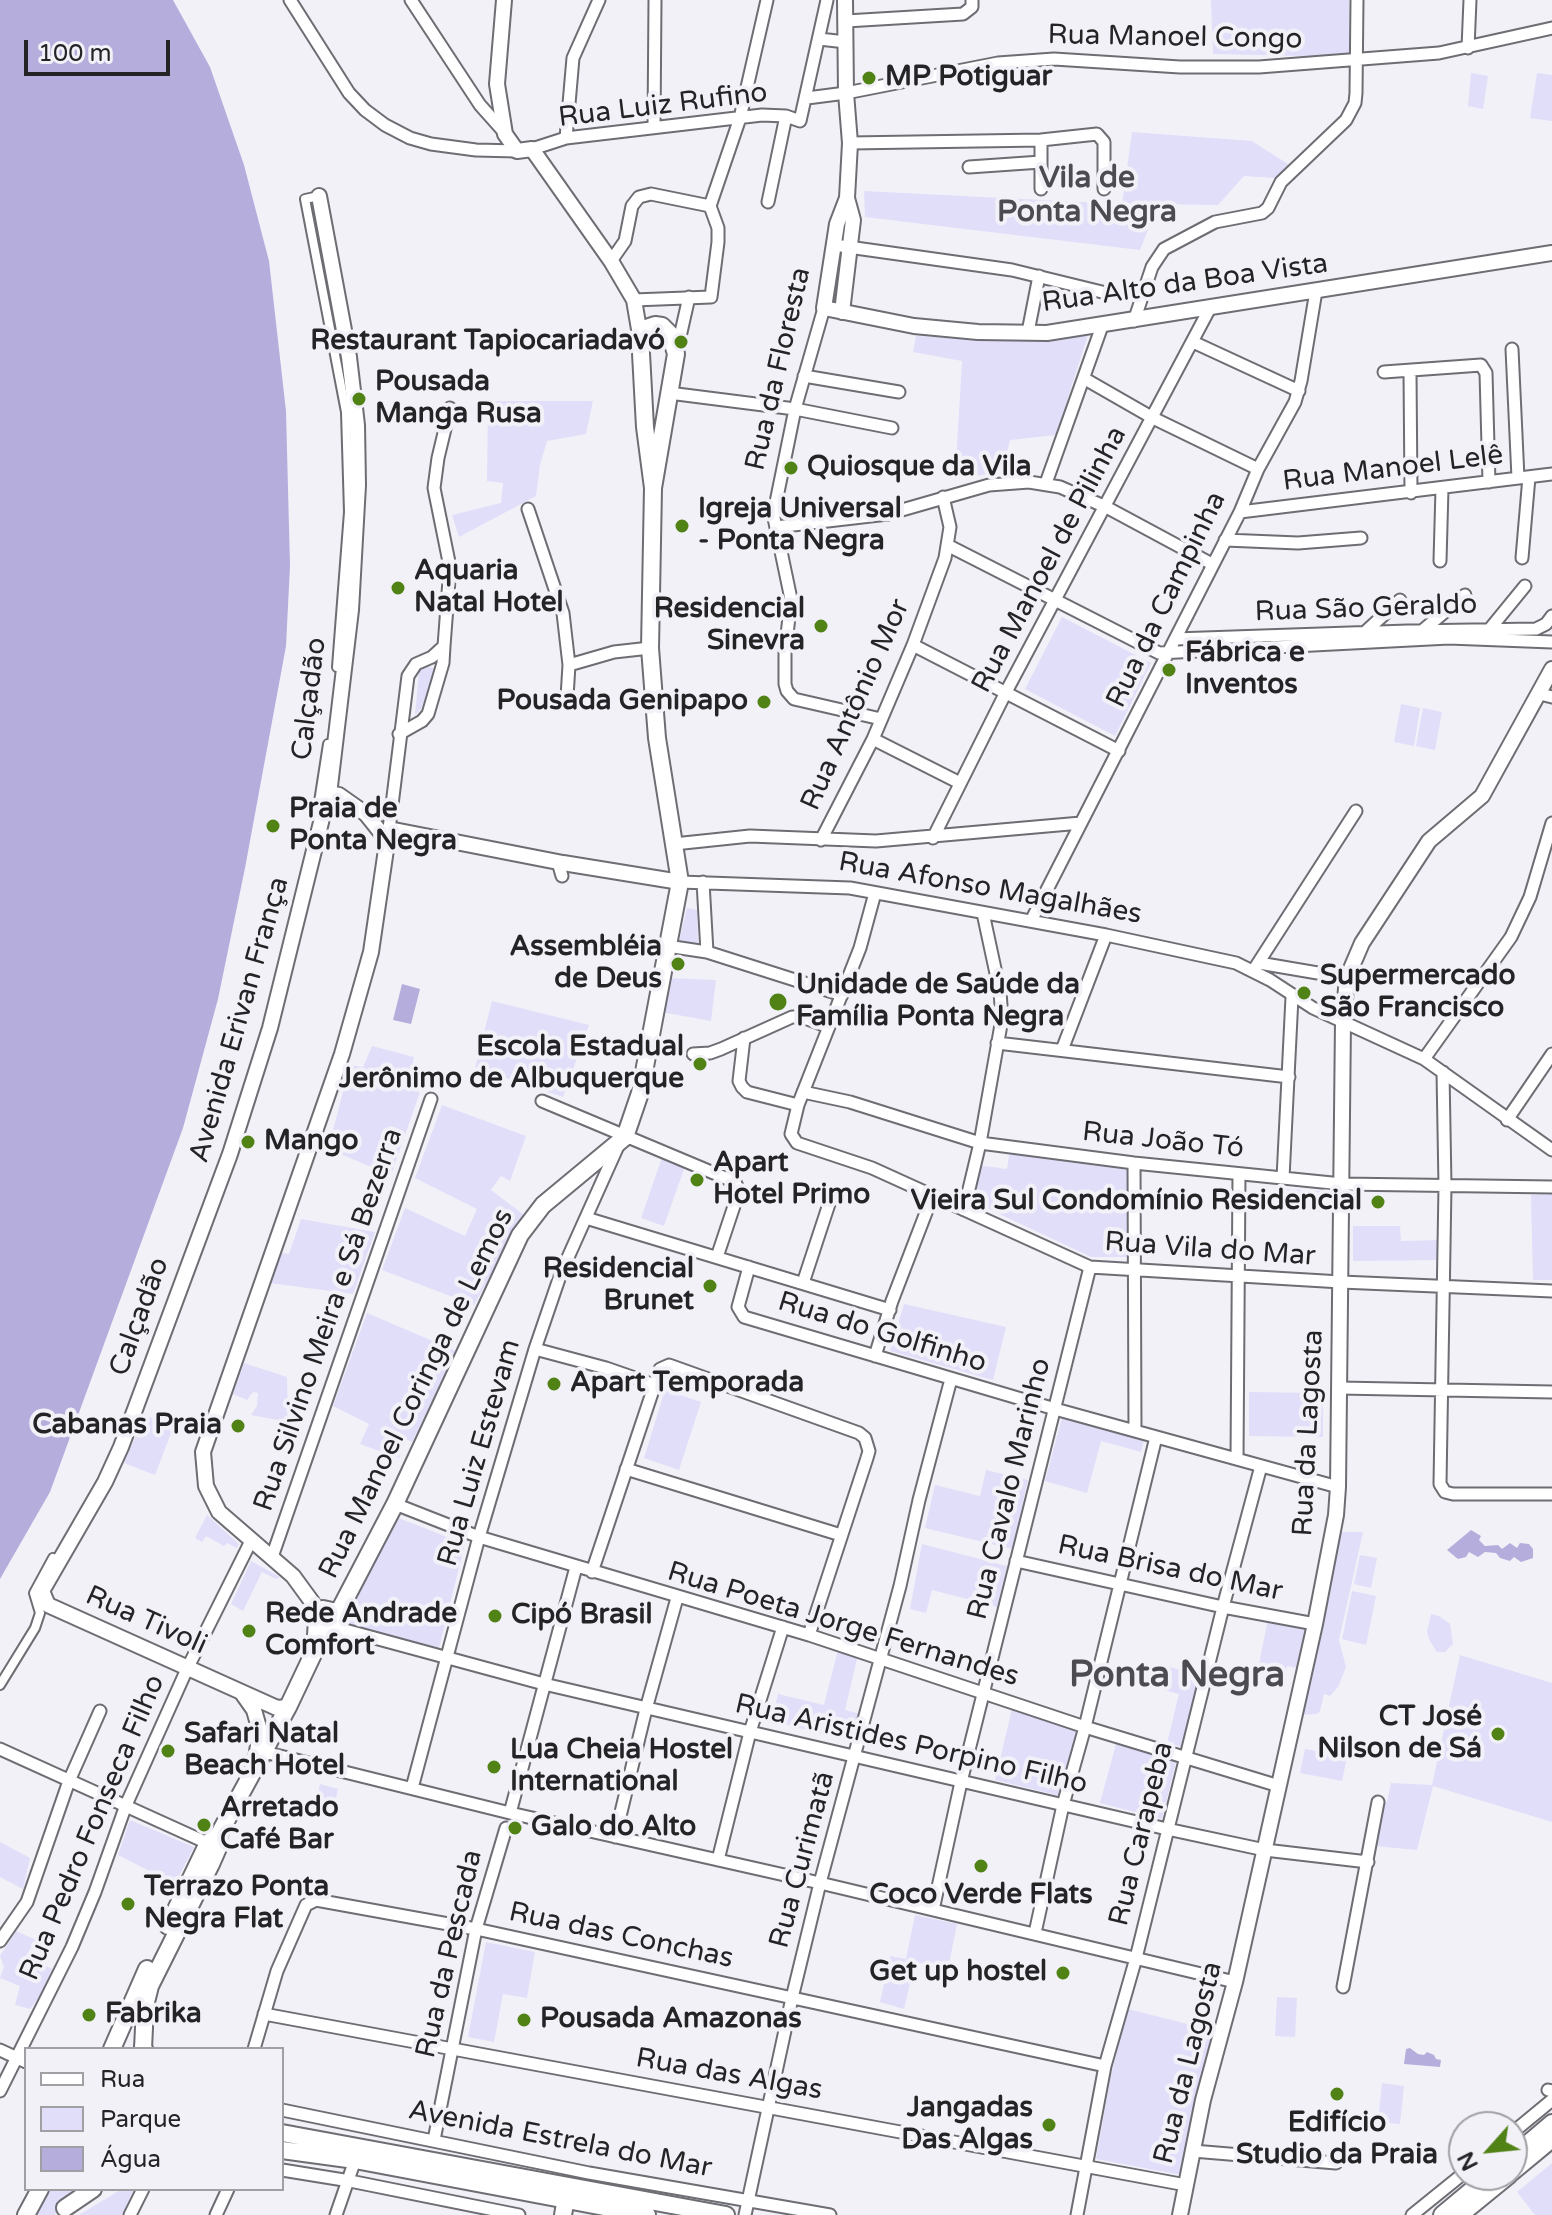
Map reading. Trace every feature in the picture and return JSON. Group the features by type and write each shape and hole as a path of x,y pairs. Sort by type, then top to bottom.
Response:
{"main road":[{"path":"623,1139 640,1093 680,882 657,738 650,648 653,488 676,354 670,334 662,326 648,327 640,335 645,427 653,488"},
{"name":"Rua Manoel Coringa de Lemos","path":"329,1617 395,1504 526,1224 543,1205 623,1139"},
{"path":"113,2047 215,1842 288,1707 329,1617"},
{"path":"143,2047 150,1986 215,1842"},
{"path":"119,2032 146,2003"},
{"path":"1528,2143 1552,2123"},
{"path":"284,2133 567,2194 647,2215"},
{"path":"1528,2159 1552,2139"},
{"path":"284,2150 726,2215"},
{"path":"558,2165 567,2194"},
{"path":"567,2194 589,2173"},
{"path":"26,2215 39,2191"},
{"path":"62,2212 78,2191"},
{"path":"62,2212 90,2191"},
{"path":"1442,2215 1471,2191"},
{"path":"1460,2215 1489,2191"}],"street":[{"path":"411,0 480,105 524,150 611,261 634,300 640,335"},
{"path":"504,0 497,84 505,134"},
{"path":"566,138 573,58 599,0"},
{"path":"654,127 655,0"},
{"path":"634,300 711,297 718,228 710,206 740,118 767,0"},
{"path":"807,98 827,0"},
{"name":"Rua da Floresta","path":"842,312 852,249 853,220 847,198 850,143 845,0"},
{"path":"846,21 963,14 972,7 972,0"},
{"path":"1134,321 1152,267 1164,249 1215,222 1265,211 1281,182 1346,120 1355,103 1357,0"},
{"path":"1468,48 1470,0"},
{"name":"Rua Luiz Rufino","path":"293,1 349,93 365,110 410,138 431,144 476,150 524,150 566,138 772,114 800,121 807,98"},
{"name":"Rua Manoel Congo","path":"807,98 1021,61 1079,60 1180,67 1259,67 1439,57 1552,28"},
{"path":"819,39 846,42"},
{"path":"768,202 786,116"},
{"path":"850,143 1041,140 1093,133 1101,136 1104,142 1104,189"},
{"path":"1041,140 1041,189"},
{"path":"969,167 1041,162"},
{"path":"611,261 625,241 632,206 639,197 651,194 710,206"},
{"name":"Avenida Erivan França","path":"43,1587 103,1487 121,1447 230,1154 270,1028 328,793 351,610 358,485 357,425 346,343 319,196"},
{"name":"Calçadão","path":"0,1685 35,1628 40,1613 34,1593 38,1583 96,1489 111,1457 217,1173 268,1013 294,919 321,797 335,697 349,512 346,412 305,199 319,196"},
{"name":"Rua da Floresta","path":"847,198 838,216 824,308 795,409 775,507 776,527 791,599 784,667 787,691 794,699 881,719"},
{"path":"834,245 975,264 1106,293"},
{"name":"Rua Alto da Boa Vista","path":"824,308 914,326 978,332 1047,333 1551,250"},
{"path":"1028,332 1039,276"},
{"name":"Rua da Campinha","path":"1031,921 1299,391 1316,291"},
{"path":"676,354 689,297"},
{"name":"Rua Manoel de Pilinha","path":"933,838 1006,692 1211,306"},
{"path":"1046,483 1102,326"},
{"path":"1193,342 1299,391"},
{"path":"1512,349 1523,478 1522,558"},
{"path":"1384,372 1481,365 1486,373 1489,482"},
{"path":"1410,371 1411,493"},
{"path":"804,376 899,392"},
{"path":"1085,379 1153,418 1258,469"},
{"path":"669,393 795,409 892,428"},
{"path":"399,734 428,714 443,663 450,567 434,488 450,408"},
{"name":"Rua Manoel Lelê","path":"1240,512 1552,474"},
{"path":"776,527 888,514 1002,482 1046,483 1106,507 1212,564"},
{"path":"1440,561 1442,489"},
{"name":"Rua Antônio Mor","path":"821,840 873,739 913,645 949,546 950,527 943,497"},
{"path":"528,509 560,603 569,665 567,697"},
{"path":"1225,540 1298,543 1361,538"},
{"path":"949,546 1151,651 1168,654"},
{"path":"1489,630 1525,586"},
{"path":"1423,630 1465,595"},
{"path":"1364,633 1400,600"},
{"name":"Rua São Geraldo","path":"1175,639 1542,627 1552,616"},
{"name":"Rua São Geraldo","path":"1168,654 1449,638 1552,642"},
{"path":"913,645 1119,751"},
{"path":"329,1617 272,1557 229,1523 206,1486 203,1452 342,1054 371,952 409,672 444,646"},
{"path":"569,665 614,652 650,648"},
{"name":"Rua da Lagosta","path":"1180,2215 1282,1784 1336,1515 1343,1021 1347,978 1362,943 1423,849 1437,833 1482,796 1546,695 1552,669"},
{"path":"873,739 960,783"},
{"path":"328,793 339,795 373,820 382,834 386,849"},
{"path":"1256,967 1356,811"},
{"path":"674,844 750,836 876,841 1081,823"},
{"path":"1424,1059 1511,937 1530,897 1552,823"},
{"name":"Rua Afonso Magalhães","path":"389,829 560,869 680,882 838,887 1106,935 1256,967 1347,978"},
{"path":"703,882 707,952"},
{"path":"744,1038 739,1081 742,1087 747,1092 798,1105 860,948 875,893"},
{"path":"964,1210 980,1143 1002,1019 1000,992 983,913"},
{"path":"1062,1050 1106,935"},
{"path":"667,946 707,952 842,995"},
{"name":"Rua Afonso Magalhães","path":"1256,967 1292,997 1424,1059 1552,1150"},
{"path":"1283,1178 1292,997"},
{"path":"693,1054 710,1053 795,1016 829,1027"},
{"path":"997,1043 1289,1077"},
{"path":"1507,1120 1552,1054"},
{"path":"1443,1072 1445,1186 1438,1479 1445,1492 1453,1494 1552,1494"},
{"name":"Rua João Tó","path":"803,1092 850,1102 980,1143 1134,1163 1342,1184 1552,1187"},
{"name":"Rua Silvino Meira e Sá Bezerra","path":"272,1557 431,1099"},
{"path":"542,1101 623,1139 738,1185 739,1191 717,1257"},
{"name":"Rua Vila do Mar","path":"798,1105 791,1134 794,1141 872,1168 1090,1267 1552,1291"},
{"name":"Rua Luiz Estevam","path":"412,1788 479,1537 535,1349 561,1273 623,1139"},
{"path":"1134,1163 1135,1431"},
{"path":"1237,1459 1239,1174"},
{"path":"875,1356 932,1197"},
{"path":"803,1283 829,1204"},
{"path":"586,1218 890,1310"},
{"name":"Rua do Golfinho","path":"749,1267 738,1310 744,1317 1055,1409 1338,1487"},
{"name":"Rua Cavalo Marinho","path":"933,1910 961,1782 1090,1267"},
{"path":"535,1349 655,1385"},
{"path":"592,1572 655,1385 662,1367 669,1365 859,1433 865,1438 869,1451 809,1635"},
{"name":"Rua Curimatã","path":"745,2215 820,1883 881,1658 951,1379"},
{"path":"1339,1388 1552,1392"},
{"path":"1035,1933 1063,1805 1156,1437"},
{"name":"Rua Carapeba","path":"1077,2215 1105,2066 1136,1958 1261,1466"},
{"path":"626,1469 841,1535"},
{"name":"Rua Poeta Jorge Fernandes","path":"395,1504 479,1537 809,1635 1085,1727 1282,1784"},
{"name":"Rua Pedro Fonseca Filho","path":"27,2047 84,1919 126,1805 187,1669 251,1541"},
{"name":"Rua Brisa do Mar","path":"1016,1561 1315,1624"},
{"path":"510,1813 576,1567"},
{"name":"Rua Tivoli","path":"43,1587 43,1596 48,1605 277,1708 288,1707"},
{"path":"615,1837 677,1598"},
{"name":"Rua Aristides Porpino Filho","path":"329,1617 446,1660 646,1709 1265,1850 1368,1862"},
{"path":"718,1860 750,1732 783,1627"},
{"path":"242,1692 254,1710 260,1731 252,1773"},
{"path":"0,1941 27,1902 69,1781 100,1711"},
{"path":"1282,1784 1300,1717"},
{"path":"0,1749 215,1842"},
{"path":"264,1752 510,1813 1235,1982"},
{"path":"1343,1987 1378,1802"},
{"name":"Rua da Pescada","path":"434,2140 476,1929 506,1828"},
{"name":"Rua das Conchas","path":"264,2014 283,1957 306,1905 312,1900 476,1929 1105,2066"},
{"path":"255,2047 264,2014"},
{"name":"Rua das Algas","path":"264,2014 1186,2185"},
{"path":"0,2050 21,2060"},
{"name":"Rua Pedro Fonseca Filho","path":"0,2091 21,2060"},
{"path":"1528,2117 1551,2094"},
{"name":"Avenida Estrela do Mar","path":"284,2110 589,2173 830,2215"},
{"path":"1193,2151 1336,2163"},
{"path":"336,2215 355,2160"},
{"path":"284,2170 519,2215"},
{"path":"1412,2215 1448,2186"},
{"path":"130,2215 142,2191"},
{"path":"216,2215 227,2191"}],"green space":[{"path":"1211,0 1349,0 1349,57 1213,54"},
{"path":"1471,73 1488,76 1483,109 1468,106"},
{"path":"1537,73 1552,75 1552,121 1530,118"},
{"path":"1132,132 1252,141 1291,166 1276,178 1244,176 1218,205 1158,204 1140,250 865,217 864,191 1122,204"},
{"path":"1088,335 1056,435 1010,440 1002,472 955,479 962,361 913,352 916,336 1048,342"},
{"path":"488,401 593,401 586,434 547,441 536,496 459,537 452,515 501,503 503,483 487,481"},
{"path":"1062,617 1151,663 1115,736 1025,689"},
{"path":"423,665 433,668 433,675 421,709 415,715 419,671"},
{"path":"1401,704 1420,708 1414,746 1394,742"},
{"path":"1423,708 1442,712 1435,750 1416,746"},
{"path":"687,908 697,910 698,945 679,942"},
{"path":"667,978 716,980 711,1021 661,1012"},
{"path":"492,1001 589,1025 563,1097 475,1068"},
{"path":"372,1046 414,1057 408,1089 420,1092 391,1175 328,1149 350,1065 363,1067"},
{"path":"442,1105 526,1136 510,1181 501,1176 491,1190 524,1215 474,1305 382,1270 405,1208 465,1236 477,1209 415,1178"},
{"path":"1010,1149 1129,1167 1128,1257 1091,1257 972,1201 977,1165 1007,1169"},
{"path":"663,1155 686,1163 664,1226 641,1218"},
{"path":"1287,1189 1324,1191 1322,1212 1286,1210"},
{"path":"1552,1194 1552,1280 1533,1280 1531,1195"},
{"path":"301,1219 375,1232 353,1294 270,1283 282,1253 289,1254"},
{"path":"1353,1226 1400,1226 1401,1241 1442,1240 1442,1260 1353,1261"},
{"path":"904,1304 1006,1327 993,1380 890,1351"},
{"path":"367,1313 456,1351 412,1442 406,1439 399,1458 360,1444 369,1424 333,1406"},
{"path":"244,1363 287,1377 288,1422 251,1415 257,1406 258,1393 253,1392 247,1400 233,1394"},
{"path":"665,1390 701,1402 679,1470 644,1458"},
{"path":"1249,1392 1323,1393 1323,1437 1249,1436"},
{"path":"1063,1414 1145,1437 1141,1452 1101,1441 1087,1493 1045,1481"},
{"path":"145,1415 173,1428 155,1475 124,1463"},
{"path":"986,1470 1028,1480 1012,1549 925,1528 935,1485 980,1496"},
{"path":"207,1515 239,1544 237,1548 227,1543 224,1546 206,1536 202,1542 195,1538"},
{"path":"396,1517 465,1544 439,1648 345,1623"},
{"path":"1338,1532 1363,1532 1339,1640 1346,1667 1338,1687 1330,1696 1324,1694 1320,1711 1299,1715"},
{"path":"922,1544 1007,1566 997,1607 932,1590 926,1613 910,1609"},
{"path":"1360,1555 1377,1558 1371,1588 1354,1584"},
{"path":"251,1561 280,1577 276,1579 262,1572 243,1611 231,1604"},
{"path":"1352,1591 1376,1596 1366,1645 1342,1639"},
{"path":"1431,1614 1450,1624 1453,1644 1445,1652 1437,1652 1430,1641 1427,1632"},
{"path":"1268,1619 1305,1627 1297,1668 1287,1666 1286,1670 1259,1664"},
{"path":"838,1650 858,1655 845,1710 865,1715 858,1743 772,1721 778,1694 824,1705"},
{"name":"CT José Nilson de Sá","path":"1460,1655 1552,1683 1552,1822 1433,1786 1417,1850 1374,1846 1382,1804 1387,1802 1391,1783 1432,1785"},
{"path":"1155,1663 1199,1675 1182,1747 1167,1743 1179,1694 1149,1686"},
{"path":"1012,1709 1077,1730 1061,1796 995,1780"},
{"path":"1116,1744 1176,1762 1162,1819 1100,1803"},
{"path":"1305,1749 1347,1757 1342,1781 1300,1773"},
{"path":"320,1784 338,1789 333,1810 315,1806"},
{"path":"130,1820 194,1847 175,1884 118,1855"},
{"path":"0,1842 30,1858 23,1889 0,1877"},
{"path":"915,1915 957,1924 948,1969 915,1962 904,2009 880,2002 890,1956 906,1959"},
{"path":"16,1931 36,1940 26,1956 52,1969 40,1996 30,2009 15,2005 20,1986 0,1978 4,1967 0,1956"},
{"path":"486,1942 535,1952 527,1998 503,1994 494,2042 468,2037"},
{"path":"1277,1997 1297,1998 1295,2037 1275,2036"},
{"path":"1128,2009 1215,2031 1197,2092 1181,2175 1096,2159 1111,2075"},
{"path":"1382,2083 1404,2086 1400,2124 1378,2122"},
{"path":"1552,2163 1552,2215 1535,2215 1517,2192 1528,2191 1528,2183"},
{"path":"48,2191 74,2191 55,2215 36,2215"},
{"path":"119,2191 133,2191 122,2215 79,2215"}],"water":[{"path":"0,0 173,0 210,67 244,165 269,261 286,411 290,566 286,646 245,868 218,999 183,1128 50,1492 0,1579"},
{"path":"402,984 420,989 411,1024 393,1020"},
{"path":"1471,1530 1481,1536 1479,1540 1485,1546 1498,1545 1502,1549 1510,1543 1517,1548 1520,1543 1529,1544 1533,1549 1533,1558 1521,1562 1514,1557 1510,1561 1496,1553 1485,1552 1478,1557 1469,1552 1466,1557 1458,1559 1447,1550"},
{"path":"1410,2048 1418,2054 1427,2052 1434,2055 1441,2060 1440,2067 1404,2064 1406,2049"}],"place":[{"name":"MP Potiguar","path":"869,78"},
{"name":"Restaurant Tapiocariadavó","path":"681,342"},
{"name":"Pousada Manga Rusa","path":"359,399"},
{"name":"Quiosque da Vila","path":"791,468"},
{"name":"Igreja Universal - Ponta Negra","path":"682,526"},
{"name":"Aquaria Natal Hotel","path":"398,588"},
{"name":"Residencial Sinevra","path":"821,626"},
{"name":"Fábrica e Inventos","path":"1169,670"},
{"name":"Pousada Genipapo","path":"764,702"},
{"name":"Praia de Ponta Negra","path":"273,826"},
{"name":"Assembléia de Deus","path":"678,964"},
{"name":"Supermercado São Francisco","path":"1304,993"},
{"name":"Unidade de Saúde da Família Ponta Negra","path":"778,1002"},
{"name":"Escola Estadual Jerônimo de Albuquerque","path":"700,1064"},
{"name":"Mango","path":"248,1142"},
{"name":"Apart Hotel Primo","path":"697,1180"},
{"name":"Vieira Sul Condomínio Residencial","path":"1378,1202"},
{"name":"Residencial Brunet","path":"710,1286"},
{"name":"Apart Temporada","path":"554,1384"},
{"name":"Cabanas Praia","path":"238,1426"},
{"name":"Cipó Brasil","path":"495,1616"},
{"name":"Rede Andrade Comfort","path":"249,1631"},
{"name":"CT José Nilson de Sá","path":"1498,1734"},
{"name":"Safari Natal Beach Hotel","path":"168,1751"},
{"name":"Lua Cheia Hostel International","path":"494,1767"},
{"name":"Arretado Café Bar","path":"204,1825"},
{"name":"Galo do Alto","path":"515,1828"},
{"name":"Coco Verde Flats","path":"981,1866"},
{"name":"Terrazo Ponta Negra Flat","path":"128,1904"},
{"name":"Get up hostel","path":"1063,1973"},
{"name":"Fabrika","path":"89,2015"},
{"name":"Pousada Amazonas","path":"524,2020"},
{"name":"Edifício Studio da Praia","path":"1337,2094"},
{"name":"Jangadas Das Algas","path":"1049,2125"}],"district":[{"name":"Vila de Ponta Negra","path":"1087,196"},
{"name":"Ponta Negra","path":"1177,1677"}]}
